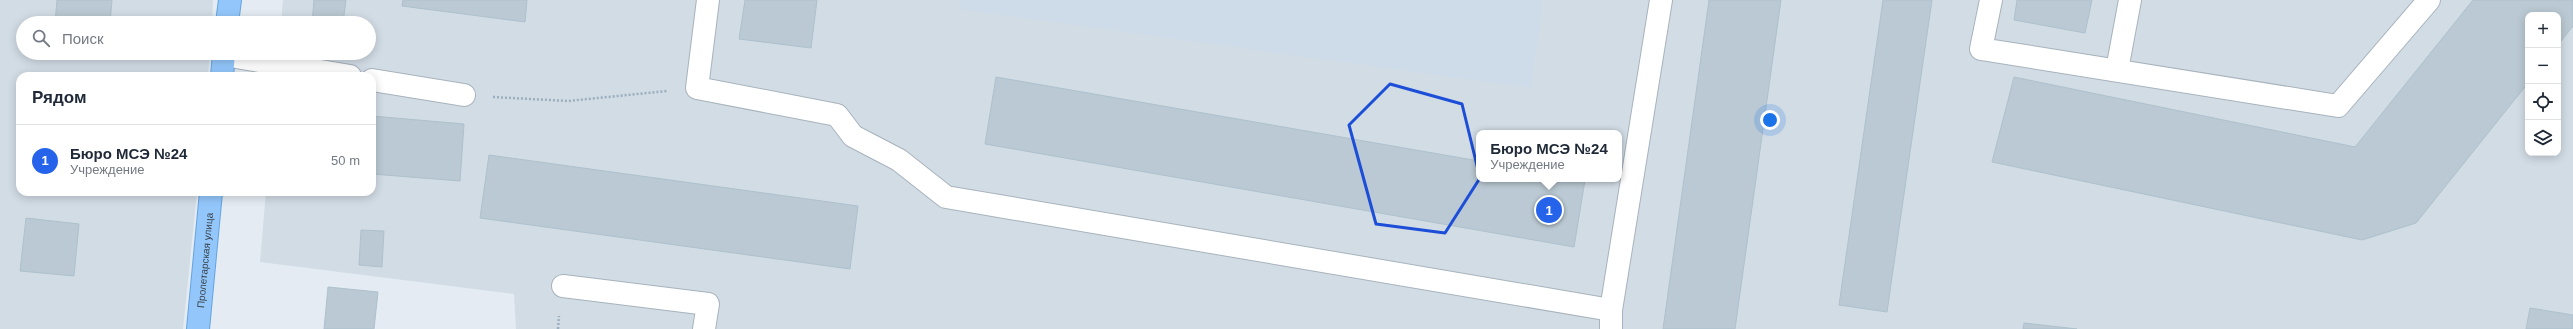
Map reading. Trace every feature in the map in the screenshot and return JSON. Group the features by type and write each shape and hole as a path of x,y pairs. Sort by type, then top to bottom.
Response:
{"main road":[{"path":"228,16 230,0"},
{"name":"Пролетарская улица","path":"198,329 211,196"}],"lane":[{"path":"708,0 697,88 837,115 853,136 900,160 946,197 1611,320 1661,0"},
{"path":"1991,0 1981,49 2338,106 2429,0"},
{"path":"2117,70 2130,0"},
{"path":"223,61 316,72"},
{"path":"376,81 464,95"},
{"path":"563,286 708,304 704,329"}],"path":[{"path":"464,95 568,101 697,88"}],"highlighted area":[{"path":"1390,84 1462,104 1480,178 1445,233 1376,224 1349,125"}],"shaded area":[{"path":"0,0 213,0 212,16 16,16 16,60 209,60 208,72 16,72 16,196 197,196 183,329 0,329"},
{"path":"283,0 2573,0 2573,329 516,329 514,294 260,262 266,196 376,196 376,72 277,72 278,60 376,60 376,16 282,16"},
{"path":"961,0 1543,0 1531,88 960,9"}],"building":[{"path":"57,0 112,0 111,16 56,16"},
{"path":"314,0 346,0 344,16 313,16"},
{"path":"403,0 527,0 525,22 402,6"},
{"path":"745,0 817,0 811,48 739,39"},
{"path":"1709,0 1781,0 1735,329 1663,329"},
{"path":"1883,0 1932,0 1887,312 1839,305"},
{"path":"2017,0 2092,0 2085,33 2014,20"},
{"path":"2473,0 2573,0 2573,26 2561,41 2561,12 2525,12 2525,87 2416,223 2362,240 1992,162 2014,77 2355,147"},
{"path":"996,77 1476,160 1476,182 1585,182 1574,247 985,144"},
{"path":"376,116 464,124 460,181 376,174"},
{"path":"489,155 858,206 850,269 480,218"},
{"path":"26,218 79,224 74,276 20,271"},
{"path":"361,230 384,231 382,267 359,265"},
{"path":"328,287 378,292 374,329 324,329"},
{"path":"2530,308 2573,315 2573,329 2526,329"},
{"path":"2024,323 2077,329 2023,329"}],"place":[{"name":"Бюро МСЭ №24","path":"1549,210"}]}
